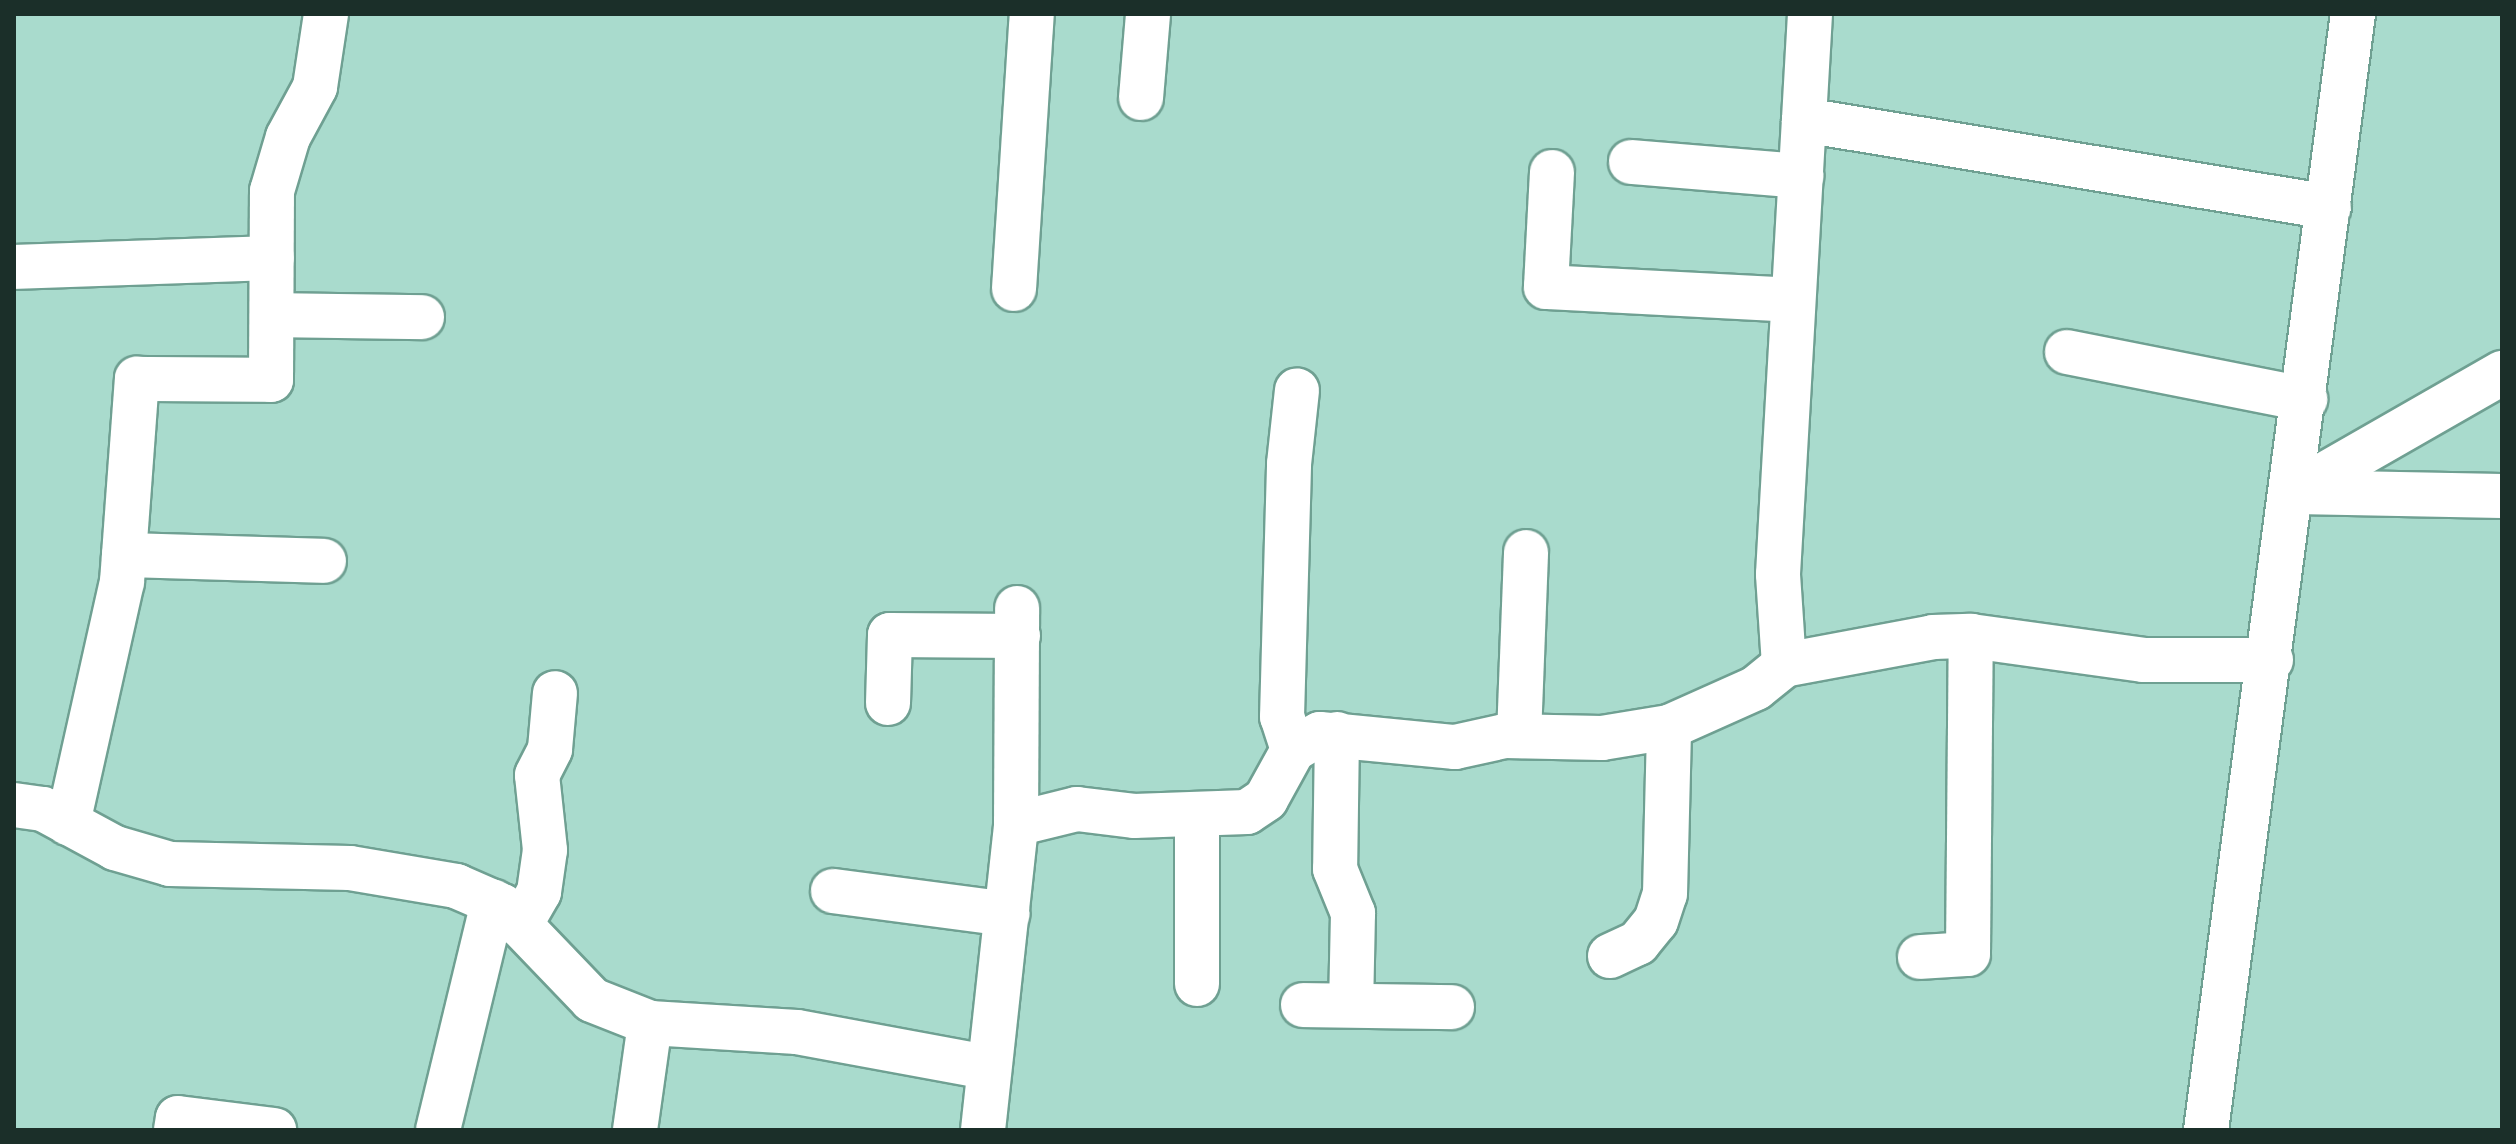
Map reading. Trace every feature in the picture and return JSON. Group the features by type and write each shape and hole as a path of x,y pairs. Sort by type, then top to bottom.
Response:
{"street":[{"path":"68,823 97,712 124,555 137,379 271,380 272,191 288,137 315,87 326,14"},
{"path":"1014,289 1032,14"},
{"path":"1141,98 1148,14"},
{"path":"1784,665 1778,574 1810,14"},
{"path":"2206,1130 2294,492 2353,14"},
{"path":"1804,120 2329,207"},
{"path":"1631,162 1801,176"},
{"path":"1552,172 1546,287 1793,300"},
{"path":"14,267 272,258"},
{"path":"272,315 422,317"},
{"path":"2067,352 2118,343 2305,399"},
{"path":"2294,492 2502,373"},
{"path":"1293,750 1282,717 1289,464 1297,390"},
{"path":"2294,492 2502,496"},
{"path":"1519,736 1526,552"},
{"path":"124,555 324,561"},
{"path":"888,703 890,635 1018,622 1016,824 1004,969 986,1067 983,1130"},
{"path":"1920,957 1968,954 1971,636"},
{"path":"1016,824 1077,809 1197,817 1247,812 1266,799 1293,750 1320,734 1455,747 1519,736 1602,738 1669,727 1756,688 1784,665 1933,637 1971,636 2143,660 2271,660"},
{"path":"456,1127 506,913 539,892 545,850 537,775 550,749 555,693"},
{"path":"1610,956 1638,943 1656,921 1665,894 1669,727"},
{"path":"1337,734 1335,869 1353,913 1351,1005"},
{"path":"14,805 43,809 115,848 170,864 350,868 456,886 506,913 592,1000 650,1023 797,1032 986,1067"},
{"path":"1197,817 1197,984"},
{"path":"833,891 1007,914"},
{"path":"1303,1005 1452,1007"},
{"path":"635,1130 650,1023"},
{"path":"176,1130 178,1118 274,1130"}]}
